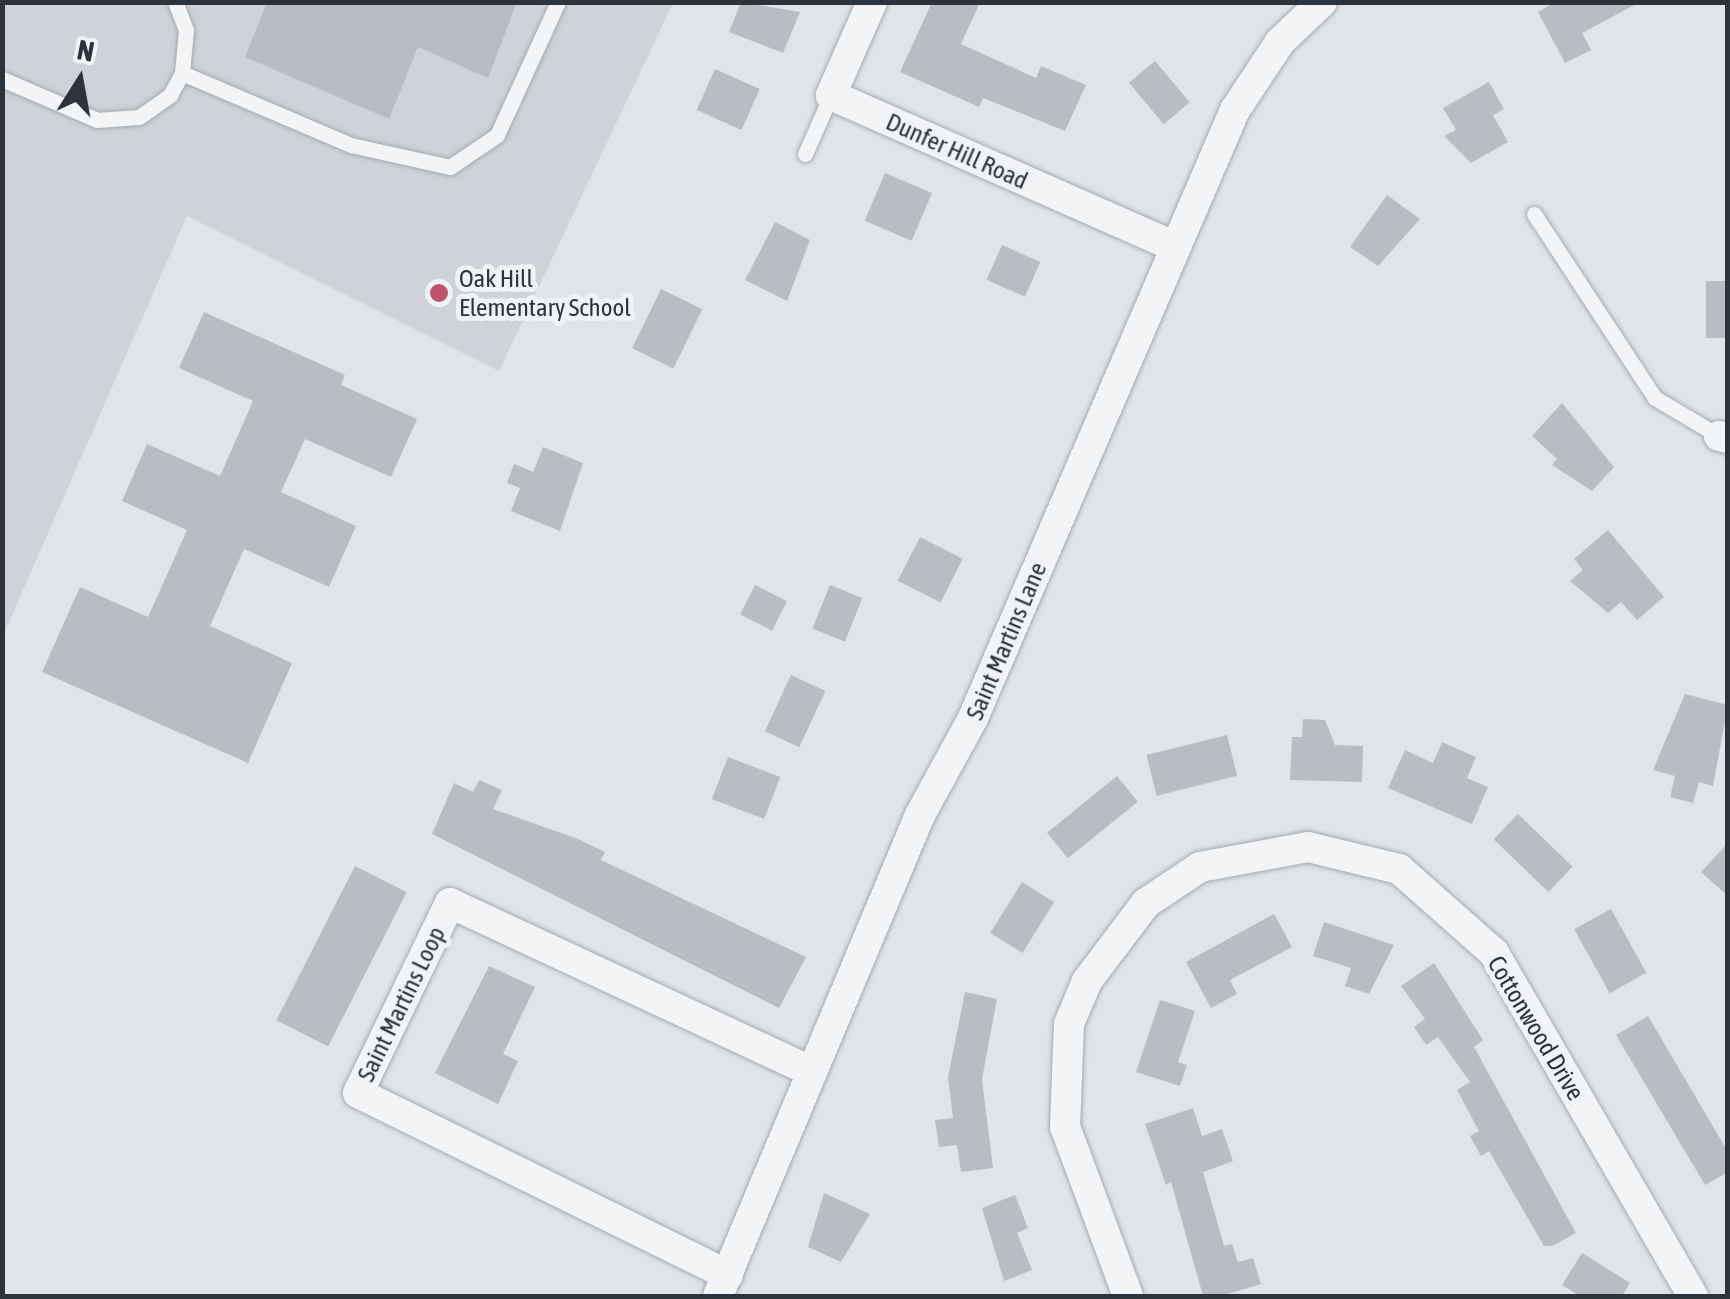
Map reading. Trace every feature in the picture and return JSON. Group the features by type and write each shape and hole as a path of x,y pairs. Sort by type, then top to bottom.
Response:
{"street":[{"path":"832,94 872,2"},
{"name":"Saint Martins Lane","path":"722,1286 811,1070 1235,110 1280,42 1322,2"},
{"name":"Dunfer Hill Road","path":"832,94 1175,246"},
{"name":"Cottonwood Drive","path":"1128,1296 1065,1128 1069,1024 1108,947 1146,902 1200,867 1308,847 1398,870 1494,953 1693,1296"},
{"name":"Saint Martins Loop","path":"722,1286 358,1093 450,903 811,1070"}],"lane":[{"path":"2,79 98,120 139,117 170,96 182,72 186,30 175,2"},
{"path":"182,72 351,145 418,166 450,167 497,135 558,2"},
{"path":"805,154 832,94"},
{"path":"1534,214 1655,398 1723,437"}],"shaded area":[{"name":"Oak Hill Elementary School","path":"3,3 673,3 499,371 187,216 3,636"}],"building":[{"path":"267,2 517,2 488,78 418,47 389,119 245,57"},
{"path":"741,2 800,12 783,53 729,32"},
{"path":"932,2 980,2 961,44 1036,78 1041,66 1086,85 1065,131 983,98 979,107 900,72"},
{"path":"1555,2 1640,2 1582,33 1591,50 1565,63 1538,12"},
{"path":"1155,61 1190,102 1164,124 1129,83"},
{"path":"715,69 760,89 741,130 697,110"},
{"path":"1489,82 1504,109 1493,115 1508,142 1471,163 1444,136 1456,130 1443,108"},
{"path":"885,173 932,193 912,241 865,221"},
{"path":"1387,195 1420,219 1378,266 1350,247"},
{"path":"775,222 810,240 787,301 745,280"},
{"path":"1002,245 1040,262 1025,297 987,280"},
{"path":"1706,281 1728,281 1728,338 1706,338"},
{"path":"661,289 702,309 673,368 632,348"},
{"path":"204,312 345,375 341,385 417,419 391,477 305,439 281,492 356,526 329,587 244,549 210,626 292,663 248,763 42,672 80,587 148,617 187,530 122,501 147,444 220,476 253,401 179,368"},
{"path":"1562,403 1614,467 1592,491 1552,465 1557,459 1532,436"},
{"path":"543,447 583,463 560,531 511,511 520,488 507,483 514,464 533,472"},
{"path":"1608,530 1664,597 1637,620 1621,602 1608,613 1570,581 1583,570 1574,559"},
{"path":"920,537 963,559 941,602 898,581"},
{"path":"755,585 787,601 772,631 740,614"},
{"path":"830,585 862,598 845,642 812,629"},
{"path":"791,675 825,691 799,747 765,731"},
{"path":"1685,694 1728,705 1713,786 1699,782 1693,803 1670,797 1675,776 1653,770"},
{"path":"1303,719 1325,720 1335,745 1363,746 1362,782 1290,780 1292,737 1302,737"},
{"path":"1227,735 1237,776 1157,796 1146,755"},
{"path":"1442,742 1476,757 1467,778 1488,787 1472,824 1388,788 1405,750 1433,763"},
{"path":"728,757 780,777 764,819 712,799"},
{"path":"1117,776 1138,802 1068,858 1047,833"},
{"path":"479,780 502,790 493,809 578,839 605,852 601,860 806,957 779,1008 432,834 454,783 473,792"},
{"path":"1518,814 1573,867 1548,892 1494,839"},
{"path":"1728,843 1728,896 1701,872"},
{"path":"355,866 407,892 328,1046 276,1020"},
{"path":"1022,882 1054,902 1022,953 990,933"},
{"path":"1611,909 1646,973 1610,993 1574,929"},
{"path":"1274,914 1292,947 1230,980 1237,994 1211,1008 1186,962"},
{"path":"1324,922 1394,945 1369,994 1345,986 1351,968 1313,956"},
{"path":"1434,963 1483,1040 1474,1047 1576,1233 1552,1246 1544,1246 1489,1151 1481,1156 1470,1136 1479,1131 1457,1090 1470,1082 1438,1037 1426,1045 1414,1027 1425,1019 1401,986"},
{"path":"489,966 535,987 503,1054 518,1061 498,1104 435,1073"},
{"path":"965,992 997,999 982,1079 993,1168 961,1172 957,1145 939,1147 935,1120 953,1118 948,1077"},
{"path":"1160,1000 1195,1011 1178,1062 1187,1065 1180,1086 1136,1072"},
{"path":"1648,1016 1728,1152 1728,1172 1705,1185 1616,1035"},
{"path":"1193,1108 1202,1136 1222,1129 1233,1161 1203,1172 1224,1246 1232,1244 1238,1262 1253,1258 1261,1284 1221,1296 1203,1296 1171,1182 1166,1185 1145,1124"},
{"path":"824,1193 870,1214 841,1262 808,1247"},
{"path":"1015,1195 1028,1228 1017,1233 1032,1270 1004,1281 982,1208"},
{"path":"1582,1253 1630,1283 1622,1296 1580,1296 1562,1285"}],"place":[{"name":"Oak Hill Elementary School","path":"439,293"}]}
